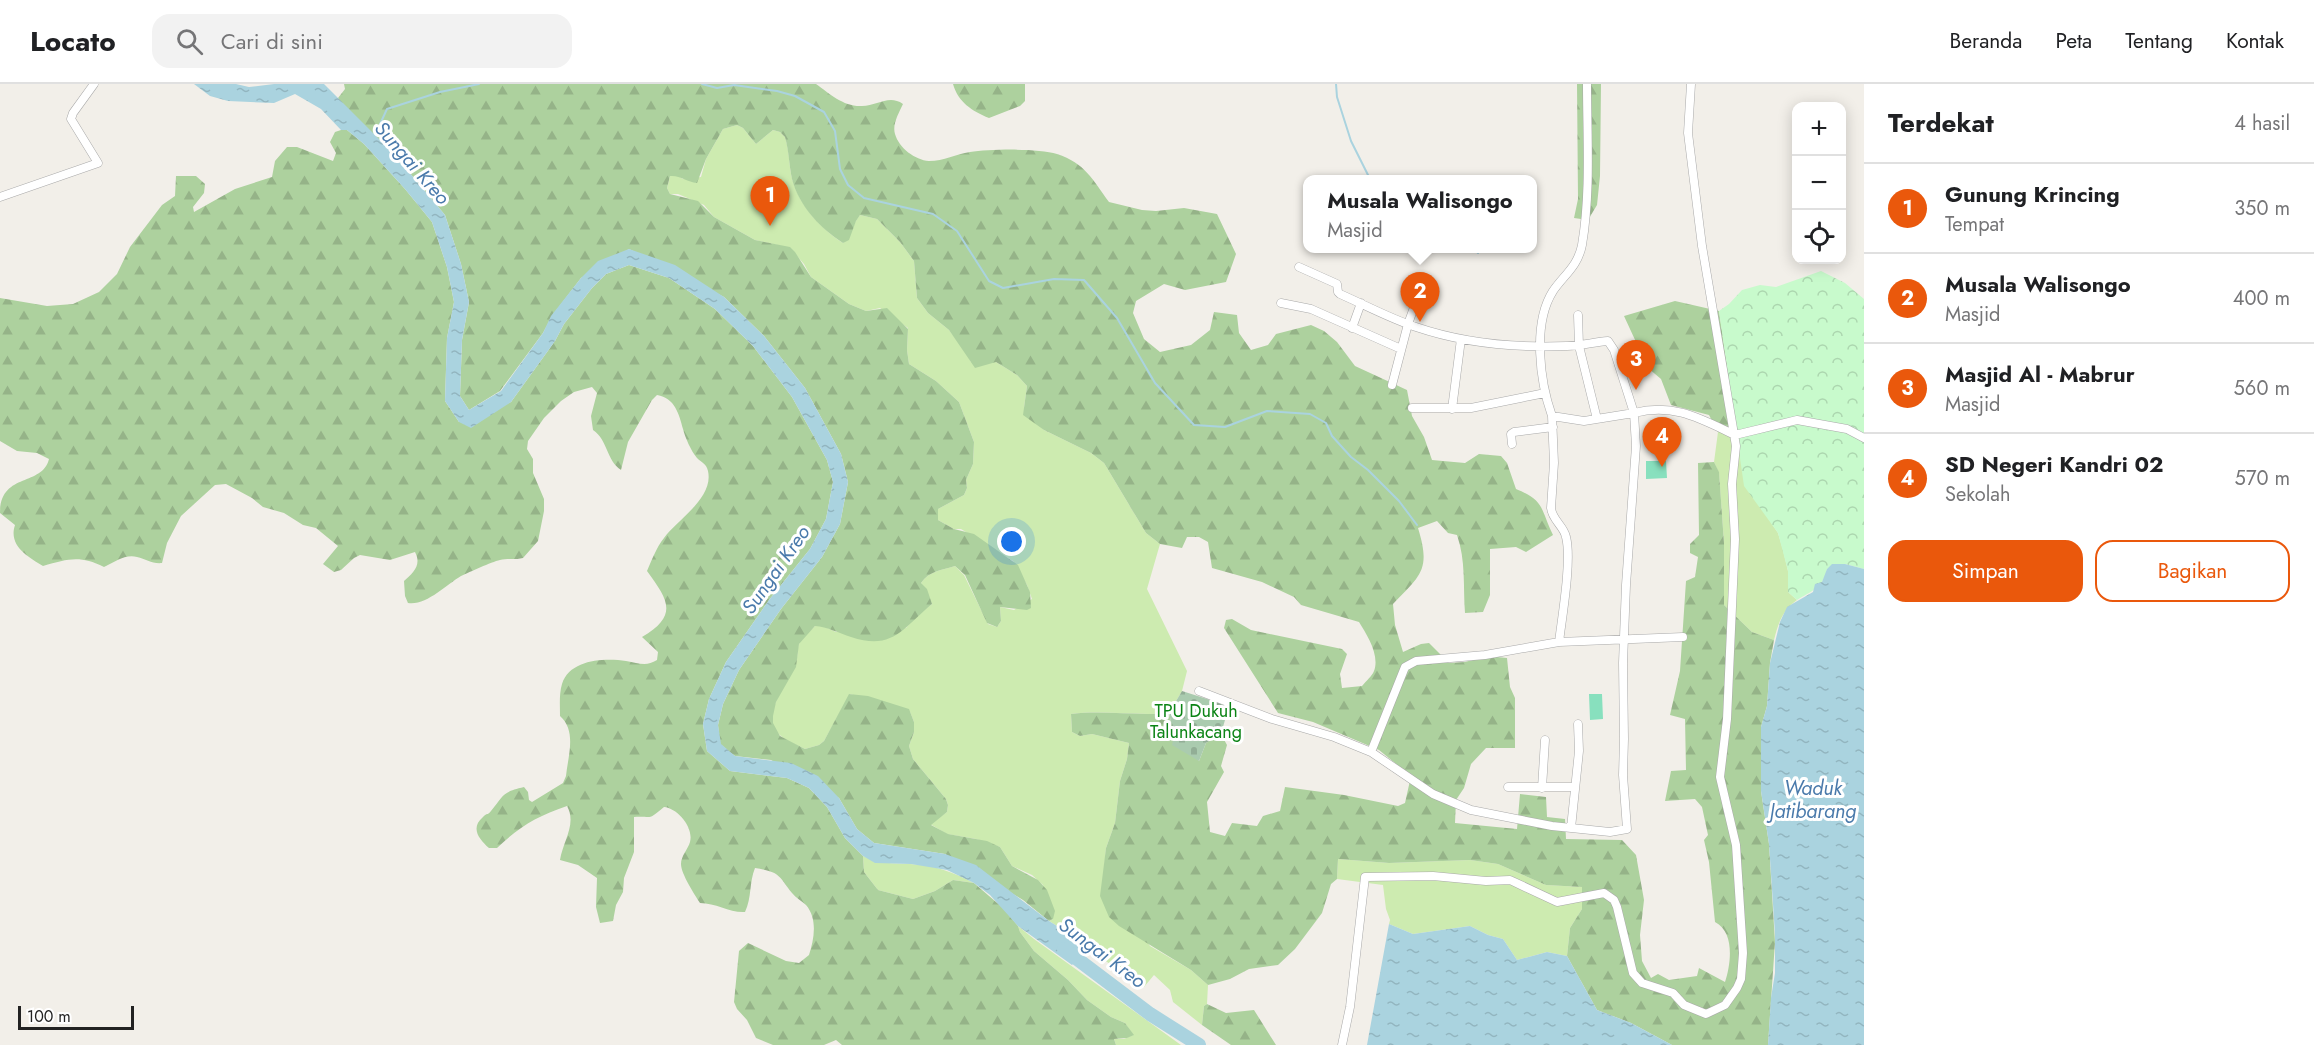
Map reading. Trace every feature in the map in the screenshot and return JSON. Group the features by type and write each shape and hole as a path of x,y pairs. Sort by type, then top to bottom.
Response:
{"street":[{"path":"0,197 99,163 71,119 94,84"},
{"path":"1559,642 1566,578 1567,540 1564,531 1551,514 1554,427 1545,393 1539,346 1544,314 1551,294 1573,268 1582,247 1586,207 1587,84"},
{"path":"1342,1045 1350,1007 1365,877 1433,876 1486,881 1510,880 1557,902 1604,893 1614,900 1617,907 1633,973 1642,983 1673,993 1684,1005 1706,1014 1725,1005 1741,979 1743,953 1736,845 1720,777 1727,719 1732,617 1735,539 1732,484 1736,446 1702,246 1689,143 1688,110 1691,84"},
{"path":"1199,691 1272,718 1334,737 1371,753 1433,794 1471,810 1571,828 1610,832 1627,830 1623,775 1624,638 1636,446 1634,413 1612,345 1608,341 1579,346 1539,346 1461,339 1408,324 1360,303 1340,294 1337,284 1299,267"},
{"path":"1392,385 1416,302"},
{"path":"1281,303 1311,309 1401,349"},
{"path":"1352,328 1360,303"},
{"path":"1578,315 1579,346 1597,419"},
{"path":"1452,409 1461,339"},
{"path":"1412,408 1471,408 1545,393"},
{"path":"1552,416 1571,420 1597,419 1666,409 1692,415 1735,435 1797,420 1847,429 1864,438"},
{"path":"1512,444 1511,434 1514,432 1554,427"},
{"path":"1371,753 1403,672 1411,663 1509,651 1559,642 1683,637"},
{"path":"1571,828 1579,751 1578,724"},
{"path":"1542,788 1545,740"},
{"path":"1508,787 1574,787"}],"green space":[{"path":"344,84 816,84 838,99 855,106 867,106 893,100 903,104 895,122 895,134 904,148 913,156 924,160 934,161 989,150 1049,152 1067,158 1082,167 1109,202 1142,210 1184,208 1217,214 1236,254 1226,282 1185,290 1164,284 1136,301 1133,313 1144,339 1160,352 1191,345 1210,330 1214,312 1237,315 1239,333 1251,350 1268,345 1276,334 1311,325 1324,331 1337,342 1355,366 1407,390 1412,416 1424,437 1432,460 1465,463 1479,454 1501,456 1507,463 1516,489 1537,502 1553,535 1526,552 1516,547 1490,549 1490,595 1483,612 1465,613 1463,564 1457,535 1448,533 1437,521 1418,528 1424,554 1421,571 1411,586 1393,604 1395,625 1403,652 1429,643 1449,663 1465,662 1487,656 1507,658 1510,687 1515,698 1515,748 1486,748 1471,764 1464,788 1456,800 1455,823 1517,829 1520,794 1546,797 1547,817 1565,819 1566,839 1622,840 1636,855 1644,900 1640,935 1642,961 1651,978 1658,974 1669,980 1697,976 1699,968 1725,982 1730,958 1729,941 1726,933 1715,922 1709,862 1704,840 1708,835 1702,807 1695,799 1665,801 1671,771 1686,770 1685,719 1670,715 1680,671 1686,581 1695,577 1698,557 1690,553 1690,544 1699,535 1698,463 1714,462 1719,472 1724,543 1724,605 1752,632 1774,640 1767,706 1761,727 1761,791 1769,844 1775,942 1768,1045 1672,1045 1631,1023 1597,1010 1567,956 1570,928 1582,909 1582,887 1546,885 1498,864 1470,860 1389,863 1338,859 1337,879 1331,884 1322,913 1295,949 1278,965 1249,969 1230,979 1208,985 1191,970 1119,926 1109,917 1100,896 1106,848 1115,823 1120,781 1129,743 1092,734 1080,736 1072,732 1071,714 1169,713 1174,735 1199,761 1206,743 1221,734 1227,745 1221,766 1224,772 1207,802 1210,832 1225,836 1232,823 1257,826 1263,816 1280,811 1285,787 1344,795 1398,806 1405,803 1411,776 1379,750 1313,722 1278,713 1224,628 1226,620 1232,619 1251,630 1342,649 1347,654 1340,674 1342,688 1362,686 1373,673 1375,658 1369,639 1359,622 1301,605 1294,597 1262,582 1212,568 1208,542 1199,537 1187,537 1182,548 1160,544 1146,533 1104,463 1091,453 1044,430 1023,415 1027,386 1017,375 996,362 975,368 949,330 928,313 917,298 914,261 900,242 877,219 860,215 849,240 843,243 812,216 795,189 785,137 773,130 756,144 743,128 737,125 723,129 706,159 697,183 670,176 667,188 670,194 698,201 714,217 755,240 790,247 811,277 849,304 866,311 887,308 908,329 909,364 936,381 959,402 974,442 973,464 966,480 967,488 964,495 938,509 938,520 954,529 974,534 1018,565 1030,592 1031,608 1027,610 1000,607 1001,621 997,627 987,623 965,575 955,566 932,573 921,583 927,589 932,604 896,635 877,641 865,641 815,626 799,644 796,667 776,702 773,723 780,736 805,749 824,741 849,694 868,696 909,709 914,722 914,732 909,746 913,759 946,799 948,805 947,812 931,825 948,834 987,841 1000,847 1012,866 1038,880 1047,890 1055,911 1053,919 1049,921 1023,900 945,854 874,843 857,829 839,798 771,760 735,756 720,744 718,725 723,704 739,670 781,609 822,557 840,524 848,482 841,454 805,388 764,336 724,297 629,249 581,278 500,391 469,410 460,396 462,340 469,302 461,264 445,215 393,153 340,102 338,98 345,89"},
{"path":"953,84 1025,84 1025,101 1020,106 989,118 966,105 958,96"},
{"path":"1577,84 1601,84 1600,176 1597,205 1588,220 1574,218 1578,199"},
{"path":"737,125 743,128 756,144 773,130 785,137 791,174 798,195 818,222 843,243 860,215 877,219 900,242 914,261 917,298 928,313 949,330 971,362 996,362 1017,375 1027,386 1024,408 1044,430 1091,453 1104,463 1146,533 1160,544 1147,589 1187,671 1182,691 1169,713 1071,714 1072,732 1080,736 1092,734 1129,743 1120,781 1115,823 1106,848 1104,871 1150,946 1191,970 1208,985 1207,1004 1204,1006 1202,1025 1173,1002 1170,990 1154,975 1144,987 1049,921 1053,919 1043,885 1032,875 1012,866 1000,847 976,839 947,834 930,824 947,812 948,805 946,799 913,759 909,746 914,732 914,722 910,712 850,694 824,741 819,745 805,749 784,738 774,728 772,720 775,703 796,662 799,644 815,626 823,626 836,632 906,628 915,617 932,604 921,583 924,579 932,573 955,566 964,575 988,624 997,627 1001,621 1000,607 1014,610 1032,599 1013,561 961,529 954,529 938,520 938,509 964,495 967,488 966,480 973,464 974,442 959,402 936,381 909,364 908,328 880,308 866,311 849,304 811,277 804,264 790,248 755,240 714,217 704,205 678,194 670,194 667,188 670,176 677,175 683,179 701,177 706,159 723,129"},
{"path":"347,130 364,144 432,222 447,267 454,302 447,338 445,401 459,422 511,402 555,341 564,324 592,288 606,274 629,265 669,278 715,309 753,346 792,397 827,460 833,482 826,519 810,549 769,600 726,662 709,699 703,724 707,751 730,771 787,778 809,788 827,807 845,838 863,856 864,872 878,890 913,899 935,891 953,880 974,883 1003,908 1034,951 1087,1000 1111,1017 1125,1023 1134,1035 1114,1039 1116,1045 842,1045 836,1040 824,1045 773,1045 756,1038 734,1002 739,951 748,943 786,961 799,963 809,955 814,923 810,911 778,875 755,868 745,912 700,903 683,873 681,864 690,842 689,830 679,815 664,807 650,817 634,817 634,852 624,878 623,892 616,905 613,921 600,923 596,907 597,878 578,865 560,860 571,819 567,806 529,823 497,848 489,848 482,841 477,833 479,821 507,793 524,787 532,802 563,783 566,776 570,736 560,716 560,692 566,676 572,669 599,660 646,664 657,660 658,652 642,637 661,621 666,607 660,590 647,571 661,542 700,499 708,481 707,468 690,448 680,418 668,399 657,395 652,400 628,442 621,470 612,461 602,439 593,430 591,416 597,393 592,387 574,392 561,401 544,418 528,441 527,449 533,459 533,473 544,499 538,541 523,558 503,559 486,565 461,576 429,598 415,603 408,603 404,581 417,565 415,552 390,560 360,555 341,570 334,572 323,564 338,546 316,528 303,525 284,513 263,507 252,498 226,484 215,485 181,516 167,543 162,563 133,556 120,559 104,567 96,563 74,559 43,566 21,550 14,539 15,525 0,513 2,500 14,485 45,468 49,459 37,453 17,451 0,441 0,298 47,306 73,304 99,292 117,274 130,247 162,205 175,196 176,176 196,176 205,184 204,193 193,207 194,212 235,189 272,177 275,161 287,147 297,147 333,161 336,153 330,142 335,132"},
{"path":"1821,271 1845,283 1864,299 1864,569 1845,564 1827,569 1820,585 1797,600 1788,592 1788,571 1778,533 1744,486 1719,311 1742,290 1760,285 1776,287"},
{"path":"1675,301 1719,311 1736,425 1718,432 1709,415 1671,405 1661,379 1648,368 1624,316"},
{"path":"1736,425 1768,518 1778,533 1788,571 1788,592 1797,600 1782,617 1774,640 1752,632 1724,605 1724,543 1719,473 1714,462 1718,432"},
{"path":"1646,461 1666,461 1667,478 1646,479"},
{"name":"TPU Dukuh Talunkacang","path":"1182,691 1229,706 1221,734 1206,743 1199,761 1172,745 1174,735 1169,713"},
{"path":"1589,694 1602,694 1603,719 1590,720"},
{"path":"863,856 880,862 935,868 951,872 974,883 953,880 935,891 913,899 878,890 864,872"},
{"path":"1338,859 1389,863 1470,860 1498,864 1546,885 1582,887 1582,909 1570,928 1567,956 1547,952 1517,960 1503,939 1470,926 1413,934 1389,924 1383,885 1337,879"},
{"path":"1018,926 1181,1045 1116,1045 1114,1039 1124,1039 1133,1035 1125,1023 1111,1017 1087,1000 1034,951"},
{"path":"1207,1004 1226,1013 1254,1010 1276,1045 1231,1045 1202,1025 1204,1006"}],"water":[{"path":"194,84 236,84 249,87 274,84 324,84 393,153 445,215 461,264 469,302 462,340 460,396 469,410 501,391 543,333 551,316 581,278 598,261 629,249 675,265 724,297 764,336 805,388 841,454 848,482 840,524 822,557 781,609 739,670 723,704 718,725 721,744 735,756 791,763 818,776 839,798 857,829 874,843 945,854 976,865 1088,949 1072,965 1018,926 990,895 974,883 947,870 911,864 875,863 863,856 845,838 827,807 809,788 787,778 730,771 707,751 703,724 709,699 726,662 769,600 810,549 826,519 833,482 827,460 792,397 753,346 715,309 669,278 629,265 606,274 564,324 555,341 511,402 471,428 459,422 445,401 447,338 454,302 447,267 432,222 364,144 347,130 341,130 321,109 295,94 274,103 228,101 210,96"},
{"name":"Waduk Jatibarang","path":"1832,564 1845,564 1864,569 1864,1045 1768,1045 1775,973 1775,934 1769,844 1761,791 1761,727 1767,706 1770,663 1780,622 1787,607 1813,592 1815,584 1822,582 1827,569"},
{"path":"1389,924 1413,934 1470,926 1503,939 1517,960 1547,952 1567,956 1597,1010 1631,1023 1672,1045 1367,1045"}],"waterway":[{"path":"374,137 387,109 440,92 479,84"},
{"path":"702,84 717,88 734,85 777,91 795,96 824,112 835,131 840,169 848,185 864,198 933,214 957,231 989,281 1003,288 1054,279 1084,280 1117,318 1155,383 1194,425 1225,427 1267,411 1310,414 1326,423 1332,436 1351,457 1368,470 1399,501 1417,525"},
{"path":"1336,84 1337,97 1351,141 1368,175"},
{"name":"Sungai Kreo","path":"1064,949 1150,1014 1199,1045"}],"place":[{"name":"Gunung Krincing","path":"770,226"},
{"name":"Musala Walisongo","path":"1420,322"},
{"name":"Masjid Al - Mabrur","path":"1636,390"},
{"name":"SD Negeri Kandri 02","path":"1662,467"}]}
